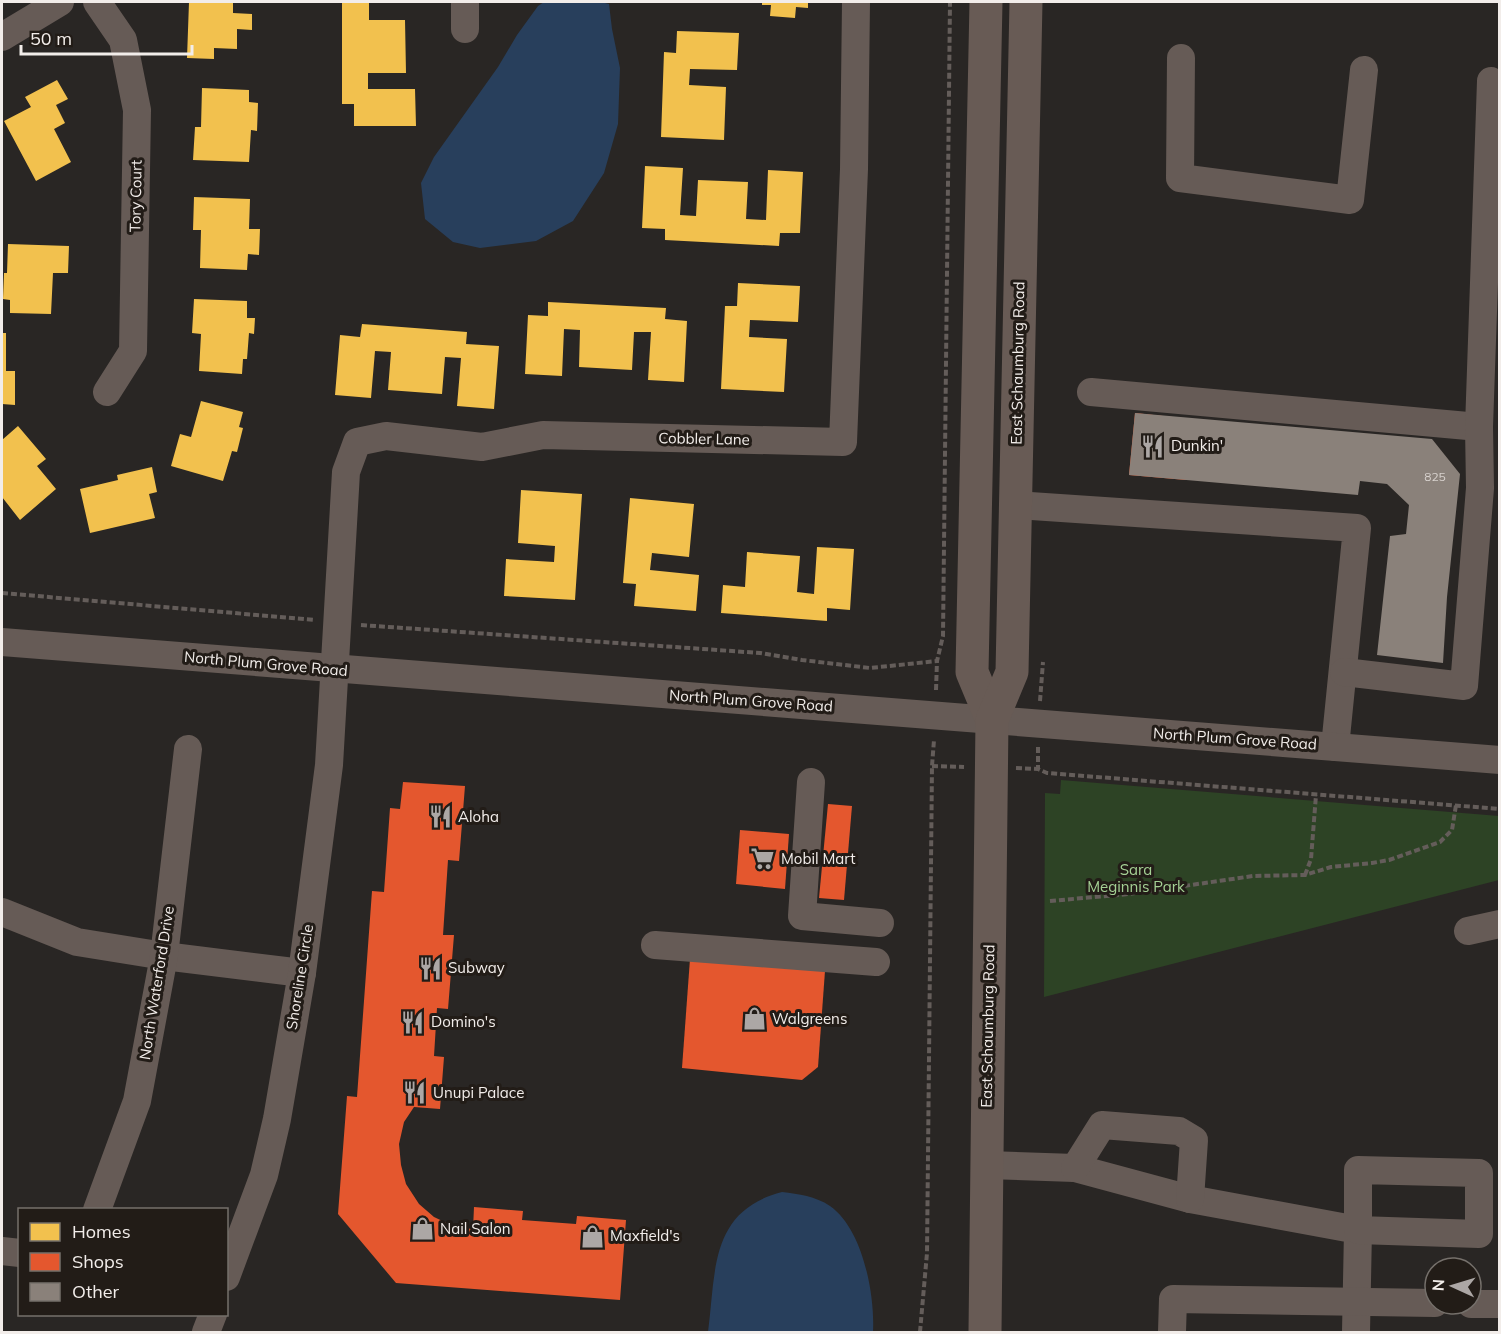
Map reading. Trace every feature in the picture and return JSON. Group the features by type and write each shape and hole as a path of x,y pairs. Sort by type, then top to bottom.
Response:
{"main road":[{"name":"East Schaumburg Road","path":"986,2 972,672 992,720"},
{"name":"East Schaumburg Road","path":"985,1332 992,720 1012,672 1026,2"}],"street":[{"path":"2,37 60,2"},
{"name":"Tory Court","path":"97,2 123,39 137,110 133,351 107,392"},
{"name":"Cobbler Lane","path":"335,669 346,472 357,442 386,436 482,447 543,435 843,442 854,169 856,2"},
{"path":"1181,58 1180,177 1350,201 1364,70"},
{"path":"1344,672 1464,686 1480,488 1479,427 1491,81"},
{"path":"1091,392 1479,427"},
{"path":"1015,505 1357,528 1335,747"},
{"name":"North Plum Grove Road","path":"2,642 1500,760"},
{"name":"Shoreline Circle","path":"228,1272 264,1175 277,1119 302,973 329,765 335,669"},
{"name":"North Waterford Drive","path":"96,1208 137,1101 164,956 188,749"},
{"path":"811,782 802,916 880,923"},
{"path":"2,912 77,942 164,956 302,973"},
{"path":"1468,930 1500,924"},
{"path":"655,945 876,962"},
{"path":"1075,1168 1102,1125 1179,1131 1194,1140 1190,1199"},
{"path":"987,1165 1075,1168 1190,1199 1358,1230 1479,1234 1479,1173 1358,1170 1358,1230 1356,1332"},
{"path":"2,1251 18,1253"},
{"path":"1172,1332 1173,1299 1423,1303"},
{"path":"1483,1304 1500,1304"},
{"path":"206,1332 212,1316"}],"path":[{"path":"2,593 336,623 760,652 802,660 870,668 937,662 943,636 950,2"},
{"path":"920,1332 927,1253 932,766"},
{"path":"1047,774 1500,809"},
{"path":"1305,875 1311,860 1316,795"},
{"path":"1050,901 1129,894 1252,876 1305,875 1331,867 1389,860 1440,842 1452,830 1456,806"}],"green space":[{"name":"Sara Meginnis Park","path":"1061,780 1499,816 1499,880 1044,997 1045,793 1060,794"}],"water":[{"path":"544,2 609,4 620,68 618,124 604,173 573,221 536,241 480,248 453,242 425,219 421,183 434,157 498,67 517,35 538,6"},
{"path":"782,1192 807,1196 830,1206 851,1230 859,1246 869,1282 873,1332 708,1332 716,1266 729,1229 741,1213 758,1201"}],"building: Homes":[{"path":"189,2 233,2 233,13 252,14 252,30 237,29 237,49 214,48 214,59 187,58"},
{"path":"342,2 369,2 369,20 405,20 406,73 368,73 368,89 415,89 416,126 354,126 354,104 342,104"},
{"path":"762,2 808,2 808,8 796,7 795,18 770,16 771,5 762,5"},
{"path":"677,31 739,33 737,70 690,69 689,85 726,87 724,140 661,137 664,52 676,53"},
{"path":"57,80 68,99 56,105 65,123 54,129 71,162 36,181 4,121 31,107 25,97"},
{"path":"202,88 249,90 249,102 258,103 257,131 251,130 249,162 193,160 195,127 201,127"},
{"path":"645,166 683,168 680,215 696,216 698,180 748,182 746,219 766,220 768,170 803,172 800,233 780,233 779,246 665,240 665,229 642,228"},
{"path":"194,197 250,199 249,229 260,229 259,255 248,254 247,270 200,268 201,230 193,230"},
{"path":"8,244 69,246 68,273 53,273 51,314 10,313 10,300 3,299"},
{"path":"738,283 800,286 798,322 750,320 749,337 787,339 784,392 721,389 725,306 737,306"},
{"path":"194,299 247,301 247,318 255,318 254,334 249,333 247,359 243,359 242,374 199,371 201,334 192,333"},
{"path":"548,302 666,308 665,319 687,321 684,382 648,380 651,332 634,332 632,370 579,367 580,330 564,329 562,376 525,374 528,315 548,316"},
{"path":"362,324 467,332 466,344 499,346 494,409 457,406 461,358 445,357 442,394 388,390 391,352 375,351 371,398 335,395 340,335 360,337"},
{"path":"2,333 6,333 6,371 15,371 15,405 2,404"},
{"path":"201,401 243,412 239,427 243,428 237,452 232,451 223,481 171,466 180,434 191,437"},
{"path":"18,426 46,459 37,466 56,489 20,520 2,497 2,440"},
{"path":"152,467 157,492 149,494 155,518 90,533 80,489 118,480 117,475"},
{"path":"521,490 582,494 575,600 504,596 506,559 554,562 555,546 518,543"},
{"path":"630,498 694,504 689,557 652,553 650,570 699,575 696,611 634,606 636,584 623,583"},
{"path":"817,547 854,549 850,610 827,608 827,621 721,613 723,585 745,587 747,552 800,556 797,592 814,594"}],"building: Shops":[{"name":"Dunkin'","path":"1135,413 1191,419 1186,480 1129,475"},
{"path":"403,782 465,786 459,861 448,860 443,935 454,935 448,1009 437,1008 434,1056 444,1057 440,1109 414,1107 404,1122 399,1144 406,1184 419,1204 434,1217 453,1226 473,1229 474,1207 523,1211 522,1220 576,1224 577,1216 626,1220 620,1300 396,1283 338,1214 347,1096 357,1097 372,891 384,892 390,808 400,809"},
{"path":"828,804 852,806 844,900 819,898"},
{"name":"Mobil Mart","path":"740,830 789,834 785,889 736,884"},
{"name":"Walgreens","path":"690,959 825,971 818,1067 802,1080 682,1068"}],"building: Other":[{"path":"1135,413 1432,439 1460,474 1447,597 1443,663 1377,655 1390,536 1406,534 1409,505 1387,484 1360,481 1358,495 1129,475"}],"place":[{"name":"Dunkin'","path":"1153,446"},
{"name":"Aloha","path":"440,817"},
{"name":"Mobil Mart","path":"763,859"},
{"name":"Subway","path":"430,968"},
{"name":"Walgreens","path":"754,1019"},
{"name":"Domino's","path":"413,1022"},
{"name":"Unupi Palace","path":"415,1093"},
{"name":"Nail Salon","path":"422,1229"},
{"name":"Maxfield's","path":"592,1236"}]}
